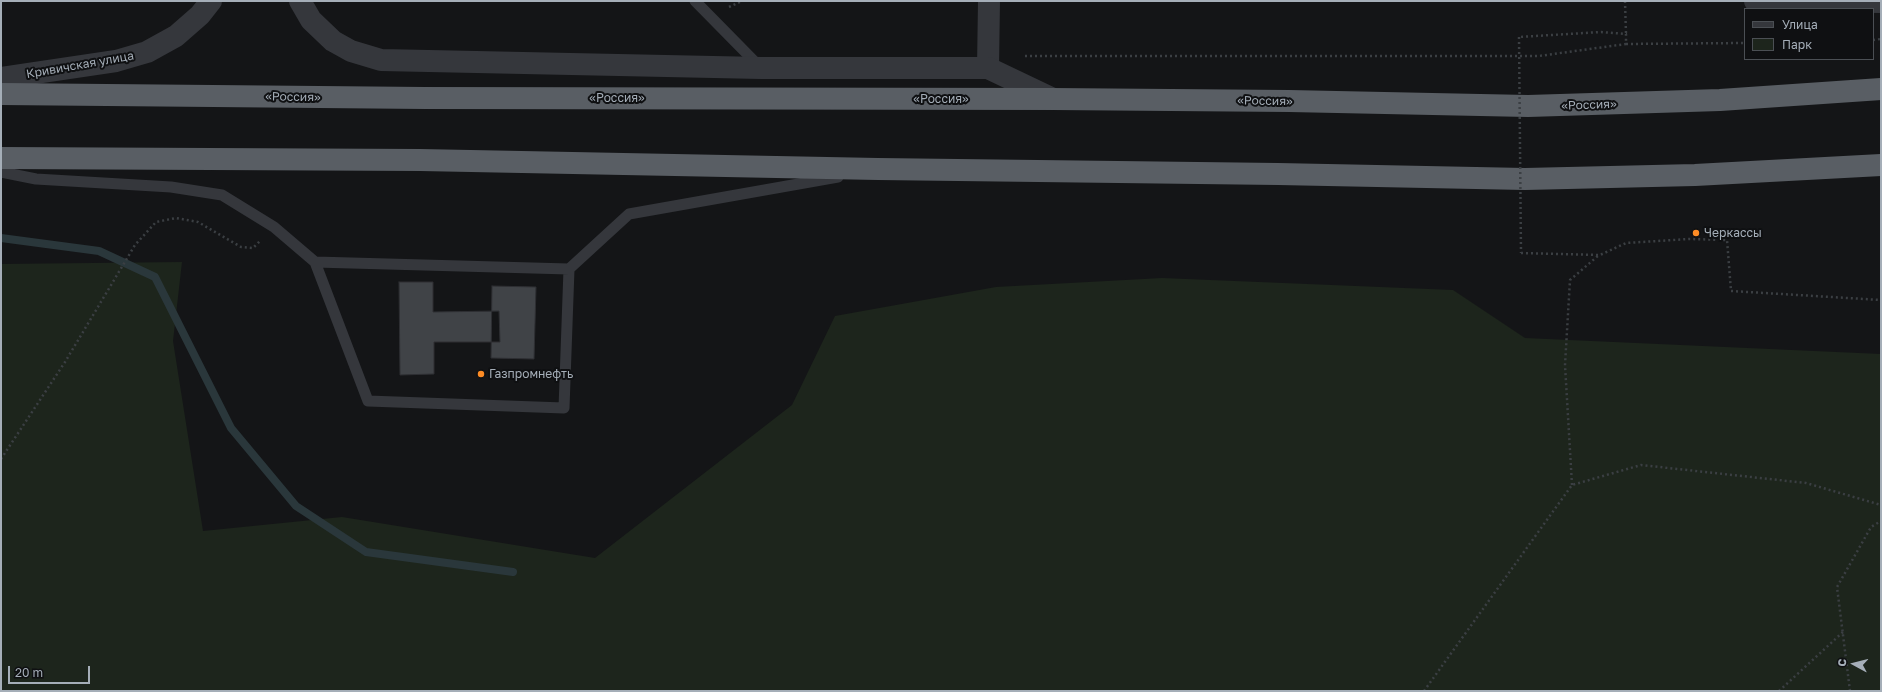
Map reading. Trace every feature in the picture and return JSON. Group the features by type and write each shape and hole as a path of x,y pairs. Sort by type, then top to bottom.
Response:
{"highway":[{"name":"«Россия»","path":"1,94 425,98 1053,99 1289,101 1528,106 1720,100 1881,89"},
{"path":"1,158 420,160 1525,179 1695,175 1881,165"}],"street":[{"name":"Кривичская улица","path":"1,78 116,61 147,52 176,36 200,15 211,1"},
{"path":"300,1 311,20 333,41 351,52 381,60 761,68 988,62 1053,99"},
{"path":"988,62 989,1"},
{"path":"1755,1 1874,2"}],"lane":[{"path":"695,1 761,68"},
{"path":"315,262 569,269 629,214 878,169"},
{"path":"1,172 36,179 171,187 222,195 274,227 315,262 368,401 564,408 569,269"}],"path":[{"path":"1625,1 1626,44"},
{"path":"1600,254 1521,253 1519,37 1601,32 1626,34"},
{"path":"988,62 1539,56 1626,44 1744,43"},
{"path":"1,459 98,309 135,245 156,222 176,218 198,222 241,247 253,248 274,227"},
{"path":"1572,485 1565,365 1570,280 1600,254 1626,243 1689,239 1727,240 1730,291 1881,300"},
{"path":"1424,691 1572,485 1641,465 1806,483 1881,505"},
{"path":"1850,691 1837,587 1871,527 1881,521"},
{"path":"1779,691 1843,632"}],"green space":[{"path":"182,262 173,341 203,531 342,517 595,558 792,405 835,316 996,287 1162,278 1453,290 1525,338 1881,354 1881,691 1,691 1,264"}],"building":[{"path":"399,282 433,282 433,312 499,311 500,342 434,342 434,374 400,375"},
{"path":"492,286 536,287 534,359 491,358"}],"waterway":[{"path":"1,238 99,251 155,277 231,428 296,506 366,552 513,572"}],"place":[{"name":"Черкассы","path":"1696,233"},
{"name":"Газпромнефть","path":"481,374"}]}
